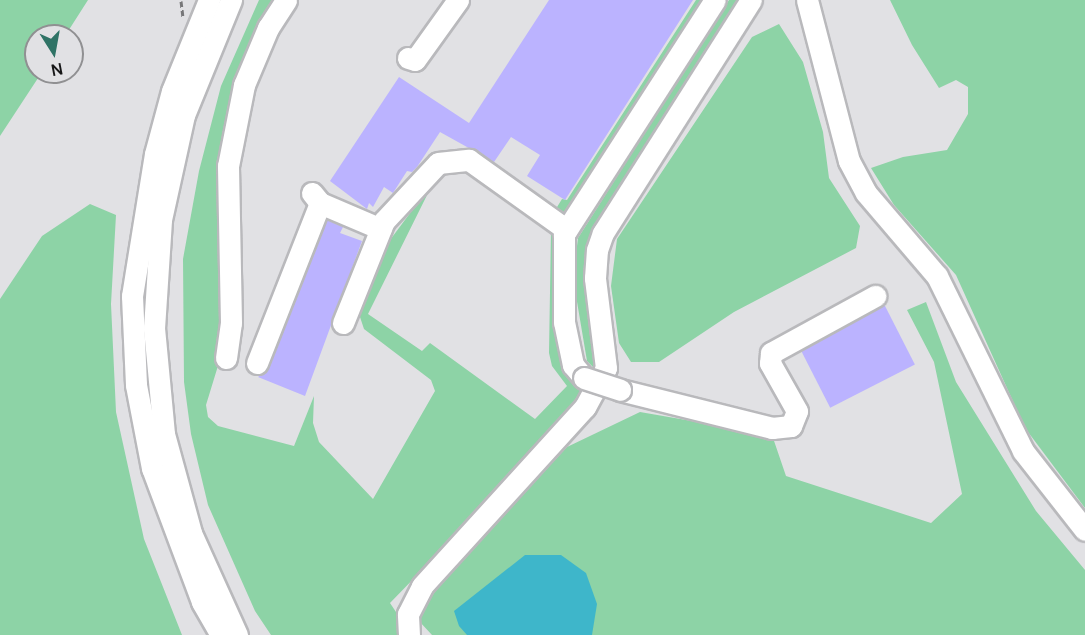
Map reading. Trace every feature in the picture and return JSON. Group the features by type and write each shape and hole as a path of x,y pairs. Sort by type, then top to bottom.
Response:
{"lane":[{"path":"209,0 172,91 161,133 143,218 132,296 136,385 152,468 202,602 221,635"},
{"path":"231,0 184,115 161,220 154,328 164,434 191,533 237,635"},
{"path":"226,357 231,323 228,166 244,85 268,28 286,0"},
{"path":"408,58 415,60 458,0"},
{"path":"715,0 567,230 561,274 564,322 573,365 584,378 620,390 772,428 791,426 797,411 770,363 771,353 875,296"},
{"path":"411,634 408,614 422,586 585,407 601,378 606,368 595,278 597,250 603,233 751,0"},
{"path":"795,0 812,31"},
{"path":"807,0 812,31 849,161 866,193 937,276 1023,451 1085,530"},
{"path":"344,323 381,229 421,179 438,164 454,159 469,160 567,230"},
{"path":"257,363 316,198 381,229"}],"green space":[{"path":"0,0 88,0 73,24 24,24 24,84 34,84 0,136"},
{"path":"259,0 280,0 241,81 221,356 206,405 208,417 218,426 294,446 314,396 313,423 319,442 373,499 435,391 431,380 364,329 359,314 390,240 434,181 368,314 422,351 430,343 535,419 567,386 552,366 549,353 551,230 559,241 558,261 588,387 578,409 390,603 398,615 400,635 271,635 255,611 208,505 191,434 184,382 183,259 199,171 221,86"},
{"path":"696,0 710,0 570,213 554,212 562,199 567,200"},
{"path":"729,0 747,0 597,232 597,371 587,361 573,278 578,238"},
{"path":"890,0 1085,0 1085,508 1025,428 956,275 894,205 871,168 903,157 947,150 968,114 968,87 956,80 939,88 912,45"},
{"path":"779,24 803,62 823,132 829,178 860,226 856,248 734,312 659,362 631,362 619,343 611,286 617,239 752,37"},
{"path":"90,204 116,215 111,304 116,412 144,539 182,635 0,635 0,299 42,236"},
{"path":"926,302 956,382 1036,511 1085,570 1085,635 432,635 419,621 425,599 567,447 640,412 772,435 786,476 931,523 962,494 934,362 907,310"}],"water":[{"path":"525,555 561,555 586,573 597,604 592,635 467,635 459,626 454,611"}],"building":[{"path":"549,0 693,0 565,200 527,176 540,155 511,137 494,162 440,132 417,167 412,172 407,171 393,193 384,187 373,207 369,203 367,209 330,181 399,77 469,123"},
{"path":"327,220 343,227 340,233 362,241 305,396 258,377 269,368"},
{"path":"884,304 915,365 830,408 799,347"}]}
